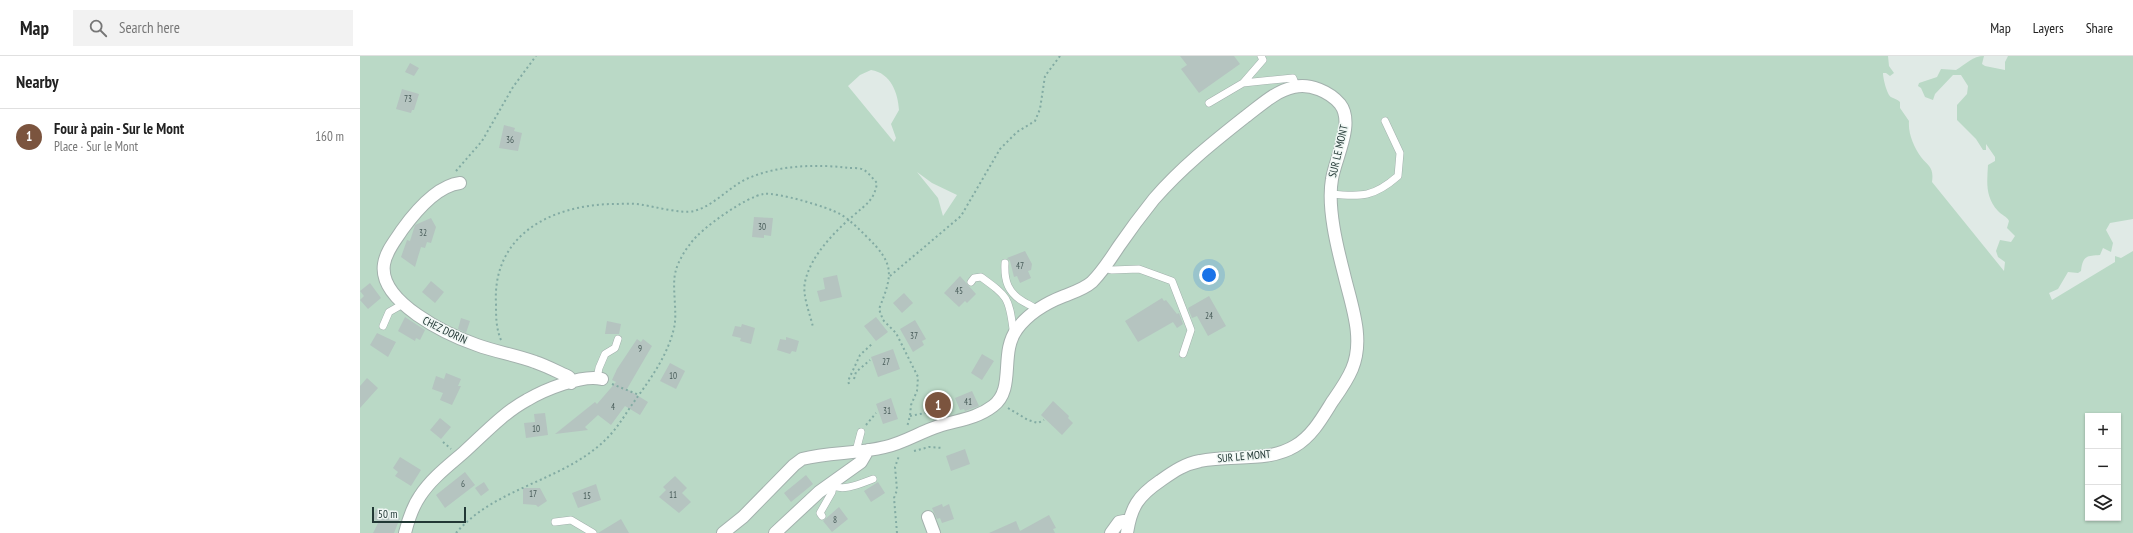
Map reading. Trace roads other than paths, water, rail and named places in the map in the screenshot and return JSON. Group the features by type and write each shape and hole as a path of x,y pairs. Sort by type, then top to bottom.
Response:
{"street":[{"name":"SUR LE MONT","path":"1127,533 1133,507 1142,496 1154,485 1181,467 1211,459 1240,458 1278,453 1294,446 1315,428 1345,382 1354,363 1357,337 1338,248 1331,194 1332,175 1344,135 1344,113 1340,104 1329,94 1313,87 1296,86"},
{"path":"723,533 743,517 797,461 819,456 889,446 937,426 977,416 999,401 1006,382 1007,350 1016,330 1037,310 1086,287 1104,268 1137,221 1181,169 1266,101 1296,86"},
{"name":"CHEZ DORIN","path":"457,183 422,205 389,249 384,265 385,279 403,304 421,319 476,345 536,362 569,377 571,383"},
{"path":"405,533 419,497 444,469 502,419 525,401 571,383 600,379"},
{"path":"775,533 861,462 862,451"},
{"path":"928,517 934,533"},
{"path":"1111,533 1119,522 1129,520"}],"lane":[{"path":"1209,103 1243,83 1263,60 1261,56"},
{"path":"1243,83 1293,78 1296,86"},
{"path":"1331,194 1356,196 1383,189 1398,176 1400,153 1385,121"},
{"path":"1005,263 1005,278 1008,288 1019,299 1037,310"},
{"path":"1104,268 1139,269 1172,281 1191,330 1183,354"},
{"path":"971,282 974,278 981,277 1003,293 1009,304 1013,329 1016,330"},
{"path":"383,326 389,312 403,304"},
{"path":"600,379 603,358 605,354 615,348 618,339"},
{"path":"861,432 862,451"},
{"path":"822,516 820,513 832,492 832,485 857,485 873,479"},
{"path":"555,522 571,520 593,533"}],"place":[{"name":"Four à pain - Sur le Mont","path":"938,405"}]}
